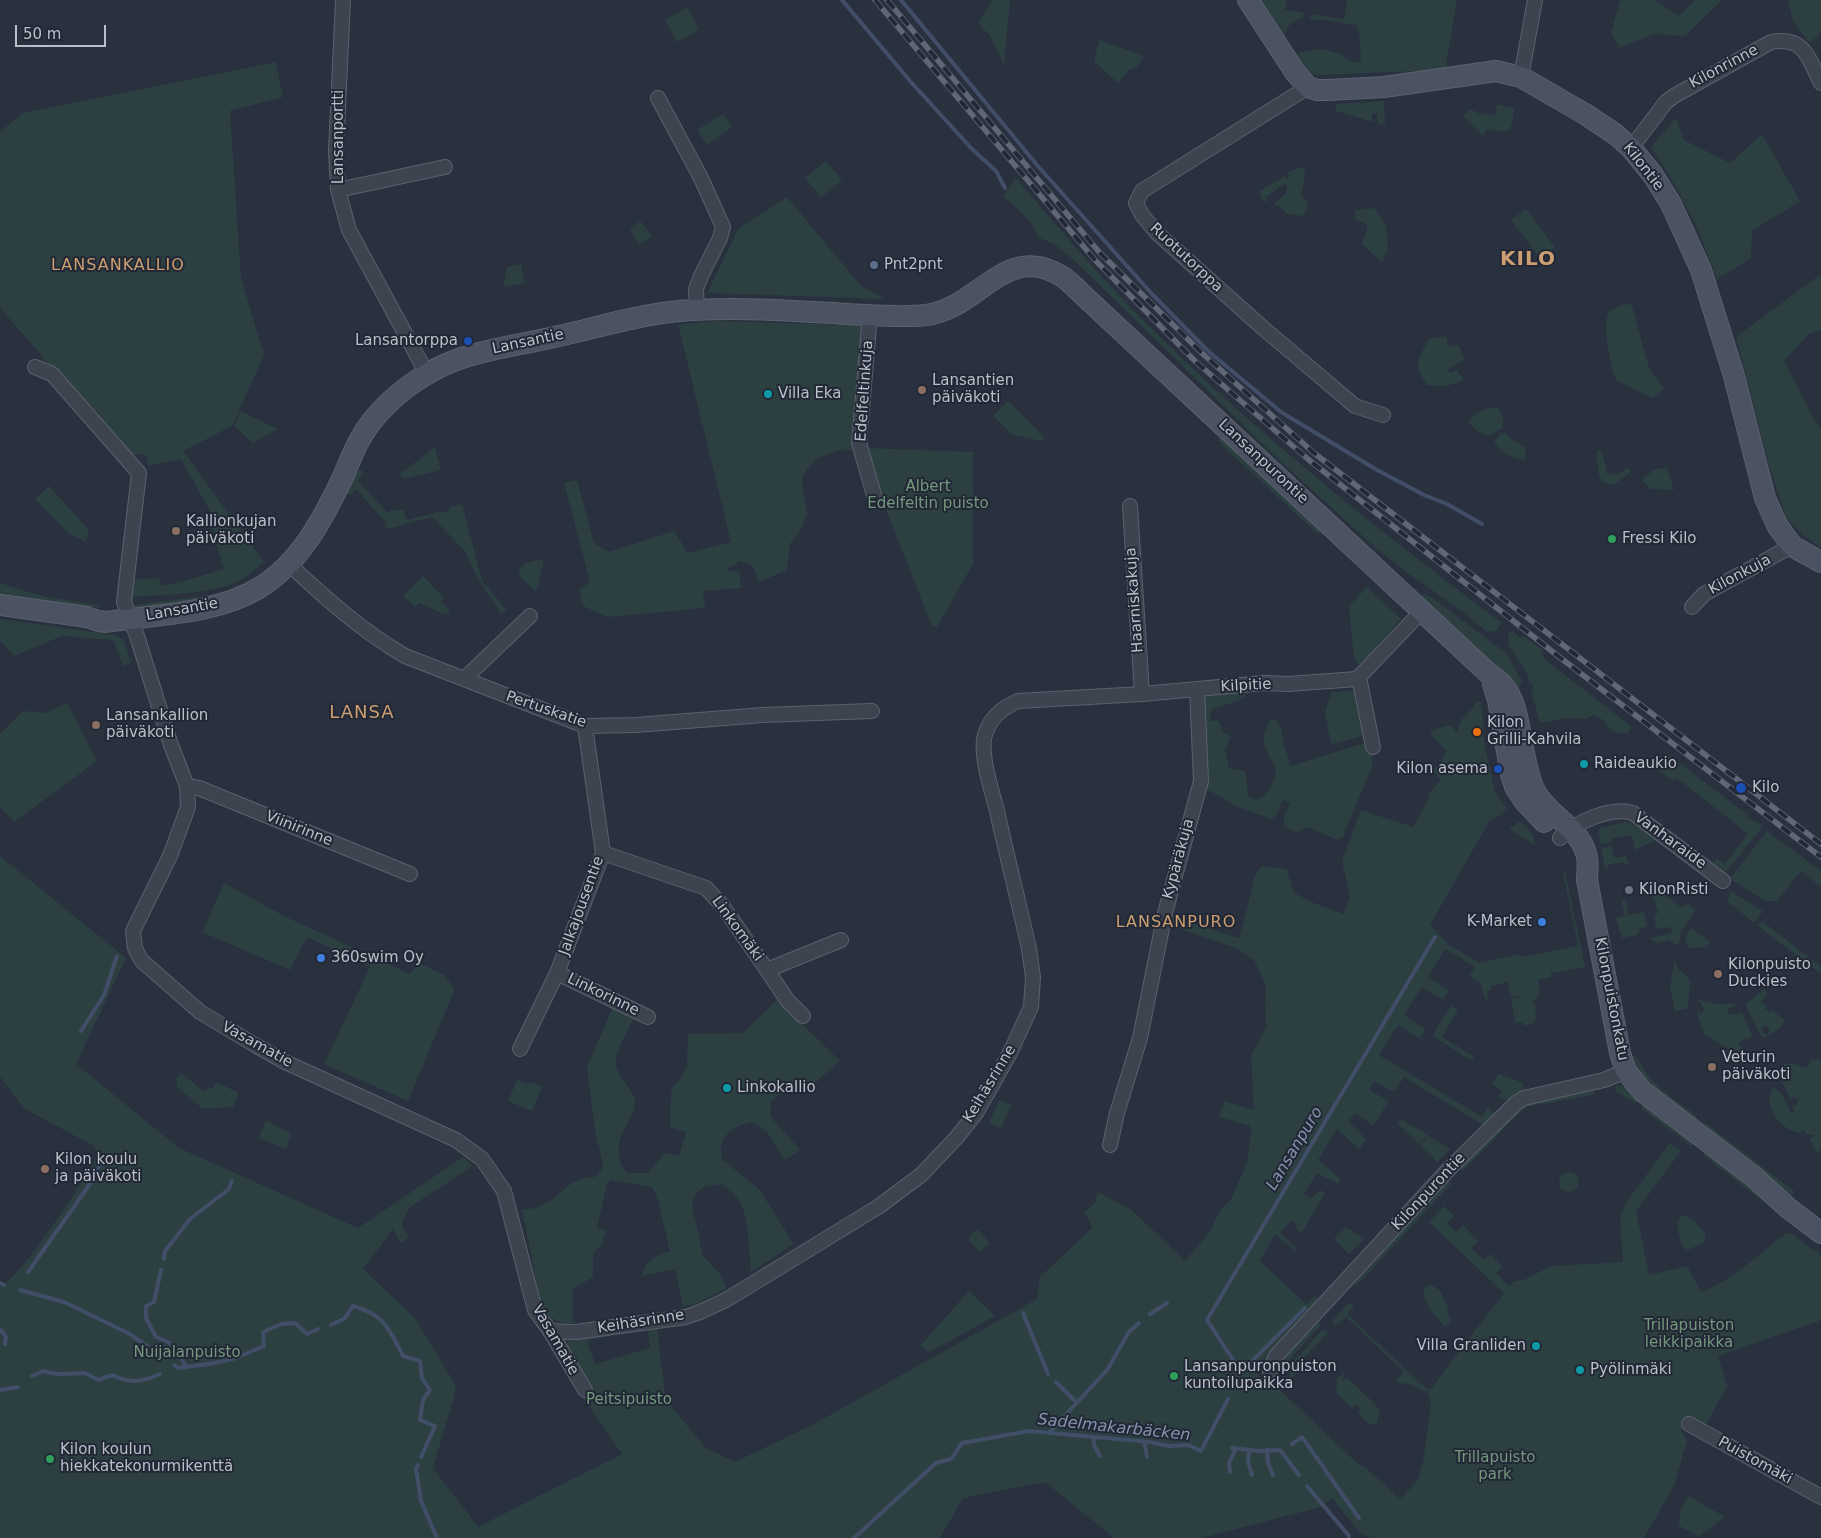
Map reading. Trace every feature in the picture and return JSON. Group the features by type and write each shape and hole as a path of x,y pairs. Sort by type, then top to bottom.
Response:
{"street":[{"name":"Lansanportti","path":"344,0 336,151 338,190 350,230 427,374"},
{"path":"1248,0 1295,72 1308,87"},
{"path":"1521,77 1535,0"},
{"name":"Kilonrinne","path":"1631,148 1666,102 1771,42 1782,40 1794,42 1808,56 1821,83"},
{"name":"Kilontie","path":"1308,87 1317,90 1384,87 1496,71 1521,77 1585,114 1615,134 1631,148 1653,175 1671,204 1702,270 1734,376 1765,498 1777,524 1792,546 1821,562"},
{"name":"Ruotutorppa","path":"1308,87 1142,191 1136,203 1142,215 1157,233 1263,328 1356,406 1383,415"},
{"path":"658,98 703,183 723,227 720,238 700,276 696,289 697,310"},
{"path":"338,190 444,167"},
{"name":"Lansantie","path":"0,605 87,617 106,622 203,609 229,601 258,588 289,564 302,550 323,516 360,439 389,403 427,374 467,355 547,339 633,317 697,310 780,310 896,316 928,315 948,309 965,300 1001,273 1016,267 1029,266"},
{"name":"Lansanpurontie","path":"1029,266 1050,270 1065,278 1488,673 1498,700 1515,787 1525,802 1565,833 1567,846 1587,880"},
{"name":"Edelfeltinkuja","path":"870,315 859,443 874,495"},
{"name":"Vasamatie","path":"35,368 52,374 138,473 124,602 171,746 187,786 188,807 170,856 133,931 135,948 141,960 200,1012 223,1027 280,1059 456,1140 482,1159 504,1191 535,1310 550,1330 585,1390"},
{"name":"Haarniskakuja","path":"1130,506 1142,694"},
{"name":"Kilonkuja","path":"1692,607 1704,594 1792,546"},
{"name":"Pertuskatie","path":"289,564 364,630 380,642 405,656 585,726 636,725 763,715 872,711"},
{"path":"1373,747 1359,677 1422,611"},
{"path":"464,679 530,616"},
{"name":"Kilpitie","path":"1040,700 1142,694 1264,683 1288,684 1352,680 1359,677"},
{"name":"Kypäräkuja","path":"1110,1145 1117,1113 1140,1038 1164,912 1201,780 1197,689"},
{"name":"Keihäsrinne","path":"550,1330 576,1332 686,1316 726,1300 878,1207 933,1163 976,1113 1025,1023 1031,1007 1033,991 1031,957 989,778 984,738 995,716 1006,706 1018,701 1040,700"},
{"name":"Jalkajousentie","path":"520,1049 557,973 603,853 585,726"},
{"name":"Viinirinne","path":"187,786 199,788 410,874"},
{"name":"Vanharaide","path":"1565,833 1586,818 1625,810 1633,813 1724,882"},
{"name":"Linkomäki","path":"603,853 706,888 722,904 767,970 841,940"},
{"name":"Kilonpuistonkatu","path":"1587,880 1617,1038 1626,1071 1642,1091 1754,1177 1788,1208 1820,1228"},
{"path":"767,970 788,1000 803,1016"},
{"name":"Linkorinne","path":"557,973 648,1017"},
{"name":"Kilonpurontie","path":"1270,1371 1276,1356 1447,1171 1516,1103 1531,1096 1604,1080 1626,1071"},
{"name":"Puistomäki","path":"1689,1424 1821,1497"}],"green space":[{"path":"992,0 1010,0 1004,65 990,36 978,23"},
{"path":"1261,0 1287,0 1285,10 1304,13 1303,17 1290,24 1284,35"},
{"path":"1345,0 1457,0 1445,70 1315,75 1309,72 1297,54 1313,50 1323,50 1340,54 1350,61 1357,62 1361,60 1359,31 1356,25 1326,20 1313,20 1310,18 1311,14 1344,19 1347,1"},
{"path":"1620,0 1655,0 1679,16 1695,0 1722,0 1685,36 1653,34 1620,48 1611,33"},
{"path":"1788,0 1821,0 1821,32 1810,43 1793,21"},
{"path":"687,7 699,30 677,42 665,20"},
{"path":"1099,40 1144,56 1137,67 1129,70 1118,83 1094,61"},
{"path":"276,62 283,97 230,111 241,278 264,355 232,426 183,451 264,562 241,580 222,587 183,594 132,597 134,579 159,578 162,586 224,569 215,540 210,511 181,459 148,466 145,454 130,455 56,370 42,359 43,357 0,308 0,132 23,113"},
{"path":"1384,101 1385,125 1378,123 1377,113 1372,114 1373,122 1336,111 1336,104"},
{"path":"1497,104 1514,108 1509,130 1486,129 1483,136 1463,116 1470,109 1480,114 1495,115"},
{"path":"723,114 731,124 731,128 707,145 697,130"},
{"path":"1676,118 1684,140 1730,163 1762,134 1800,201 1752,231 1751,258 1717,279 1695,223 1651,147"},
{"path":"826,161 842,180 821,197 805,178"},
{"path":"1298,167 1304,169 1306,175 1303,176 1305,179 1301,194 1308,204 1304,216 1286,214 1283,209 1274,204 1287,192 1287,185 1284,184 1266,197 1267,201 1263,202 1260,191 1285,176 1287,179 1289,177 1288,173"},
{"path":"1016,178 1107,282 1182,358 1315,476 1407,551 1502,623 1496,631 1487,632 1463,612 1377,549 1281,462 1076,262 1054,244 1037,237 1036,231 1029,220 1003,196"},
{"path":"787,197 861,286 885,299 707,293 738,229"},
{"path":"1374,208 1386,225 1388,249 1382,262 1361,244 1367,231 1367,225 1354,218 1356,210"},
{"path":"1526,209 1555,247 1540,258 1511,220"},
{"path":"640,221 652,236 639,245 630,229"},
{"path":"521,264 525,283 503,287 507,267"},
{"path":"1821,274 1821,330 1809,334 1784,361 1814,419 1821,428 1821,548 1803,535 1786,518 1770,468 1736,337"},
{"path":"1628,303 1632,306 1649,368 1664,389 1653,398 1616,380 1612,365 1607,344 1607,316 1610,311"},
{"path":"721,321 876,326 866,448 837,451 818,458 807,469 802,478 807,513 800,532 790,544 787,570 759,582 752,565 740,561 727,569 729,572 735,570 740,573 741,588 703,591 705,608 607,617 583,606 579,590 590,582 564,483 577,480 594,543 609,552 674,531 688,553 731,542 678,324"},
{"path":"1447,336 1448,347 1458,345 1465,359 1446,371 1450,373 1457,370 1464,380 1447,386 1427,385 1418,367 1419,357 1429,339"},
{"path":"1008,401 1045,438 1042,441 1013,435 993,416"},
{"path":"1498,407 1503,416 1503,428 1488,436 1478,432 1469,422 1474,415 1481,411"},
{"path":"240,411 278,429 253,443 234,426"},
{"path":"1501,433 1506,433 1511,439 1525,447 1526,455 1524,460 1509,456 1494,442"},
{"path":"1221,437 1323,529 1318,534 1227,450 1218,440"},
{"path":"435,447 441,470 403,479 400,474"},
{"name":"Albert Edelfeltin puisto","path":"866,448 973,452 973,564 937,627 932,626 879,492"},
{"path":"1599,450 1602,452 1607,472 1615,475 1627,468 1631,472 1614,485 1604,483 1599,476 1596,452"},
{"path":"1667,467 1674,490 1651,489 1642,480 1653,470"},
{"path":"359,470 363,471 363,474 357,480 387,512 403,509 407,520 443,511 447,513 450,507 462,504 482,581 507,610 501,613 477,577 464,550 432,517 388,529 385,526 387,524 356,489 350,495 348,494 347,491"},
{"path":"49,486 89,530 86,542 68,533 35,499"},
{"path":"542,559 544,562 535,591 519,576 519,571 526,563"},
{"path":"423,576 444,598 441,601 450,611 446,615 419,603 415,607 403,596"},
{"path":"0,583 41,596 99,605 100,607 50,605 0,595"},
{"path":"1367,587 1401,619 1360,665 1354,659 1349,606"},
{"path":"226,591 233,592 211,599 135,607 133,605 204,596"},
{"path":"1423,593 1434,599 1506,653 1522,681 1519,687 1514,690 1420,597"},
{"path":"0,619 115,635 124,640 131,663 123,666 113,640 62,636 14,656 0,641"},
{"path":"1509,631 1512,631 1522,639 1524,636 1542,650 1543,658 1632,727 1628,733 1611,730 1603,720 1593,715 1586,719 1567,718 1540,723 1531,691 1534,688 1509,645"},
{"path":"1357,690 1364,733 1359,737 1331,744 1325,713 1331,693"},
{"path":"1244,692 1245,696 1238,701 1212,709 1210,714 1211,721 1218,721 1221,724 1223,734 1229,734 1231,737 1225,749 1229,768 1245,771 1249,797 1256,800 1261,798 1268,791 1274,778 1276,768 1264,744 1264,733 1271,719 1276,720 1281,727 1283,742 1291,766 1364,743 1370,747 1373,756 1372,767 1343,836 1338,840 1307,827 1299,832 1292,831 1284,826 1284,817 1290,803 1283,800 1277,814 1272,819 1238,807 1205,788 1202,702 1209,694"},
{"path":"1475,702 1481,702 1484,741 1495,793 1507,808 1499,816 1490,820 1430,925 1448,944 1479,963 1520,954 1521,957 1578,946 1563,872 1565,872 1585,967 1551,973 1551,977 1538,980 1540,994 1533,1002 1535,1004 1536,1019 1533,1023 1524,1026 1522,1022 1515,1023 1511,999 1520,997 1519,995 1511,997 1508,982 1491,986 1491,990 1487,991 1488,999 1485,999 1481,984 1469,976 1475,967 1445,949 1428,977 1449,991 1443,1000 1422,987 1404,1015 1425,1029 1420,1039 1398,1025 1379,1055 1482,1117 1488,1107 1493,1112 1492,1119 1485,1126 1404,1077 1395,1091 1374,1081 1369,1090 1389,1101 1373,1126 1356,1113 1348,1121 1366,1139 1359,1149 1337,1129 1318,1160 1341,1179 1338,1184 1317,1173 1304,1194 1311,1199 1320,1190 1325,1193 1304,1229 1301,1233 1295,1228 1297,1225 1291,1220 1280,1233 1297,1248 1296,1252 1275,1234 1260,1261 1306,1304 1315,1295 1320,1302 1260,1365 1258,1374 1263,1381 1279,1388 1290,1376 1293,1362 1321,1331 1326,1330 1327,1334 1299,1363 1297,1373 1280,1390 1358,1464 1364,1466 1400,1499 1418,1480 1423,1462 1431,1402 1428,1391 1422,1391 1412,1385 1395,1382 1404,1372 1346,1317 1334,1325 1333,1320 1350,1302 1354,1306 1347,1314 1429,1391 1504,1293 1429,1222 1444,1206 1454,1216 1447,1223 1456,1232 1463,1225 1478,1241 1471,1248 1484,1260 1490,1254 1503,1267 1496,1273 1509,1286 1515,1281 1524,1280 1551,1266 1623,1262 1620,1220 1625,1204 1670,1143 1681,1151 1636,1211 1649,1275 1687,1266 1701,1292 1724,1281 1787,1233 1791,1233 1821,1255 1821,1320 1718,1356 1727,1386 1706,1425 1684,1420 1681,1430 1687,1440 1674,1486 1644,1538 1372,1538 1361,1534 1332,1498 1321,1507 1202,1538 1114,1538 1045,1482 963,1498 940,1538 0,1538 0,1286 21,1268 67,1205 98,1155 94,1146 25,1109 0,1077 0,856 126,958 76,1064 179,1148 358,1228 463,1157 473,1166 410,1207 401,1224 409,1238 401,1243 393,1229 363,1269 415,1318 456,1386 433,1468 478,1527 622,1454 583,1398 594,1390 577,1365 567,1344 571,1336 608,1332 610,1336 587,1340 595,1364 650,1348 648,1330 657,1329 666,1400 706,1448 735,1462 814,1424 1037,1299 1040,1277 1092,1228 1085,1212 1095,1203 1098,1192 1132,1210 1185,1261 1209,1233 1219,1212 1231,1199 1247,1163 1250,1126 1219,1117 1224,1101 1254,1110 1251,1056 1266,1027 1266,985 1254,960 1236,948 1168,925 1170,916 1239,938 1254,877 1262,866 1287,869 1293,892 1311,902 1344,914 1350,896 1342,861 1361,810 1413,827 1430,796 1429,793 1441,780 1433,771 1447,751 1430,734 1435,729 1450,725 1457,732 1461,720 1473,708"},
{"path":"67,703 97,761 14,822 0,807 0,734 23,711 46,713"},
{"path":"1669,755 1748,815 1747,817 1763,826 1726,872 1713,863 1717,858 1725,864 1748,834 1677,778 1673,781 1658,769"},
{"path":"1519,822 1531,832 1535,845 1509,829"},
{"path":"1626,822 1636,826 1655,840 1635,850 1632,835 1611,839 1612,842 1600,843 1598,831 1600,828"},
{"path":"1767,831 1821,871 1821,887 1801,871 1777,901 1765,901 1730,879"},
{"path":"1612,846 1615,858 1626,856 1629,864 1624,865 1623,862 1608,865 1609,868 1605,868 1601,848"},
{"path":"224,883 284,916 410,974 420,963 444,975 455,989 408,1101 324,1064 370,967 307,937 290,970 202,932"},
{"path":"1731,891 1763,911 1754,923 1727,901"},
{"path":"1661,892 1682,908 1687,903 1696,910 1680,933 1681,938 1677,946 1668,940 1657,943 1651,940 1651,938 1672,933 1671,927 1656,928 1654,915 1658,913 1653,895"},
{"path":"1625,899 1628,915 1644,912 1647,927 1639,928 1640,931 1636,935 1622,938 1616,918 1625,916 1621,900"},
{"path":"1762,921 1821,967 1821,974 1758,926"},
{"path":"1691,928 1710,942 1706,947 1689,948 1686,938"},
{"path":"1674,963 1690,980 1688,1008 1675,1011 1670,987"},
{"path":"1763,989 1768,993 1761,1002 1767,1006 1765,1009 1770,1012 1772,1010 1786,1021 1770,1035 1768,1032 1770,1030 1766,1025 1761,1028 1764,1034 1766,1033 1768,1036 1765,1038 1761,1036 1745,1004"},
{"path":"779,998 784,1006 840,1061 813,1084 792,1084 771,1102 770,1116 800,1150 784,1160 767,1132 753,1122 733,1129 722,1142 721,1150 722,1159 759,1189 794,1244 751,1272 747,1228 741,1204 722,1184 704,1187 696,1193 692,1205 703,1256 720,1274 727,1288 694,1305 683,1306 675,1269 642,1276 646,1266 652,1259 670,1251 656,1194 652,1187 611,1180 607,1184 597,1228 606,1230 602,1244 593,1253 593,1277 573,1289 573,1323 561,1322 552,1318 540,1300 522,1210 542,1205 573,1183 595,1177 601,1171 603,1164 595,1130 587,1067 613,1007 635,1016 616,1058 617,1069 634,1096 635,1102 632,1114 620,1139 620,1160 627,1173 648,1173 665,1153 679,1156 686,1132 670,1127 671,1094 673,1087 682,1077 687,1066 688,1034 743,1033"},
{"path":"1699,1000 1718,1004 1737,1004 1737,1006 1727,1009 1729,1015 1742,1013 1752,1035 1750,1039 1744,1038 1739,1044 1744,1051 1740,1055 1704,1034 1697,1008 1700,1014 1705,1011 1700,1002 1696,1004"},
{"path":"1451,1006 1458,1010 1442,1037 1474,1057 1472,1061 1433,1034"},
{"path":"1633,1056 1637,1057 1642,1067 1655,1083 1697,1116 1693,1122 1666,1101 1650,1085"},
{"path":"1821,1059 1821,1149 1818,1154 1809,1139 1814,1136 1813,1134 1806,1135 1805,1131 1801,1130 1801,1133 1794,1131 1781,1123 1772,1110 1770,1096 1772,1088 1775,1088 1782,1094 1791,1112 1795,1112 1792,1105 1797,1105 1798,1099 1792,1097 1791,1101 1780,1078 1784,1064 1795,1064 1806,1068 1812,1060"},
{"path":"181,1073 203,1091 210,1088 213,1089 216,1082 239,1093 233,1107 203,1109 177,1087 176,1079"},
{"path":"1500,1074 1523,1083 1523,1091 1509,1099 1498,1097 1502,1091 1492,1084"},
{"path":"517,1080 528,1084 530,1082 542,1087 532,1111 508,1101"},
{"path":"1616,1085 1626,1087 1696,1142 1691,1146 1641,1108 1643,1105 1638,1100 1635,1103 1616,1091"},
{"path":"1593,1089 1594,1093 1592,1095 1526,1107 1462,1172 1461,1166 1518,1106"},
{"path":"999,1100 1011,1105 1001,1128 989,1123"},
{"path":"1401,1119 1428,1135 1419,1144 1397,1123"},
{"path":"266,1120 291,1134 286,1149 259,1138"},
{"path":"1706,1123 1795,1192 1792,1196 1702,1129"},
{"path":"1428,1136 1450,1149 1437,1162 1420,1145"},
{"path":"1708,1151 1786,1212 1783,1217 1703,1155"},
{"path":"1565,1172 1573,1172 1579,1178 1579,1186 1573,1192 1565,1192 1559,1186 1559,1178"},
{"path":"1447,1181 1452,1183 1356,1286 1354,1282"},
{"path":"1683,1215 1694,1220 1705,1233 1705,1242 1688,1250 1683,1248 1678,1230 1678,1221"},
{"path":"1346,1227 1364,1239 1349,1254 1334,1239"},
{"path":"977,1229 990,1243 979,1252 969,1240 970,1235"},
{"path":"1431,1284 1440,1291 1449,1309 1447,1311 1451,1321 1445,1327 1430,1310 1425,1299 1424,1289"},
{"path":"969,1291 995,1316 930,1352 920,1346"},
{"path":"1316,1320 1321,1325 1288,1361 1283,1375 1278,1362"},
{"path":"1344,1372 1345,1375 1342,1380 1348,1378 1380,1409 1377,1423 1374,1425 1367,1422 1361,1416 1358,1412 1361,1409 1356,1404 1353,1408 1350,1407 1336,1392 1337,1379"},
{"path":"1688,1496 1725,1517 1699,1537 1678,1525 1681,1509"}],"waterway":[{"path":"842,0 910,81 972,149 996,171 1005,188"},
{"path":"901,0 1037,165 1152,294 1208,351 1281,412 1377,470 1424,495 1447,504 1482,524"},
{"name":"Lansanpuro","path":"1305,1308 1241,1372 1207,1320 1435,937"},
{"path":"81,1031 104,995 117,956"},
{"path":"28,1272 90,1184 104,1157"},
{"path":"164,1259 165,1251 190,1219 229,1189 232,1181"},
{"path":"161,1270 154,1302 146,1306 146,1318 156,1337 174,1347"},
{"path":"0,1283 4,1285"},
{"path":"20,1290 64,1302 128,1333 160,1355"},
{"path":"1150,1314 1167,1303"},
{"name":"Sadelmakarbäcken","path":"331,1325 344,1319 353,1306 364,1310 385,1324 403,1356 420,1361 422,1378 430,1390 423,1400 420,1420 435,1426 421,1457"},
{"path":"1023,1313 1048,1374"},
{"name":"Sadelmakarbäcken","path":"174,1365 178,1368 233,1359 264,1346 263,1332 281,1324 295,1323 307,1334 318,1329"},
{"path":"1049,1433 1107,1370 1129,1332 1139,1323"},
{"path":"0,1329 6,1337 5,1344"},
{"path":"180,1355 186,1367"},
{"path":"32,1376 43,1371 57,1374 85,1373 98,1380 112,1375 125,1380 136,1381 160,1374"},
{"path":"1056,1382 1076,1402"},
{"path":"0,1390 18,1387"},
{"name":"Sadelmakarbäcken","path":"854,1538 936,1463 951,1459 962,1443 1029,1431 1150,1442 1169,1446 1188,1445 1201,1451 1228,1399"},
{"path":"1093,1437 1094,1445 1100,1456"},
{"path":"1292,1444 1302,1437 1359,1518"},
{"path":"1144,1441 1147,1457"},
{"path":"1232,1448 1260,1451 1280,1450 1299,1475"},
{"path":"1230,1472 1229,1463 1236,1448"},
{"path":"1249,1450 1248,1462 1252,1475"},
{"path":"1267,1450 1268,1463 1273,1475"},
{"name":"Sadelmakarbäcken","path":"418,1465 416,1469 421,1501 437,1538"},
{"path":"1307,1486 1349,1536"}],"railway":[{"path":"875,0 1095,260 1196,362 1309,460 1558,656 1821,857"},
{"path":"887,0 1100,253 1204,355 1314,453 1821,844"}],"place":[{"name":"Pnt2pnt","path":"874,265"},
{"name":"Lansantorppa","path":"468,341"},
{"name":"Lansantien päiväkoti","path":"922,390"},
{"name":"Villa Eka","path":"768,394"},
{"name":"Kallionkujan päiväkoti","path":"176,531"},
{"name":"Fressi Kilo","path":"1612,539"},
{"name":"Lansankallion päiväkoti","path":"96,725"},
{"name":"Kilon Grilli-Kahvila","path":"1477,732"},
{"name":"Raideaukio","path":"1584,764"},
{"name":"Kilon asema","path":"1498,769"},
{"name":"Kilo","path":"1741,788"},
{"name":"KilonRisti","path":"1629,890"},
{"name":"K-Market","path":"1542,922"},
{"name":"360swim Oy","path":"321,958"},
{"name":"Kilonpuisto Duckies","path":"1718,974"},
{"name":"Veturin päiväkoti","path":"1712,1067"},
{"name":"Linkokallio","path":"727,1088"},
{"name":"Kilon koulu ja päiväkoti","path":"45,1169"},
{"name":"Villa Granliden","path":"1536,1346"},
{"name":"Pyölinmäki","path":"1580,1370"},
{"name":"Lansanpuronpuiston kuntoilupaikka","path":"1174,1376"},
{"name":"Kilon koulun hiekkatekonurmikenttä","path":"50,1459"}],"district":[{"name":"KILO","path":"1528,260"},
{"name":"LANSANKALLIO","path":"118,266"},
{"name":"LANSA","path":"362,713"},
{"name":"LANSANPURO","path":"1176,923"}],"park label":[{"name":"Trillapuiston leikkipaikka","path":"1689,1334"},
{"name":"Nuijalanpuisto","path":"187,1353"},
{"name":"Peitsipuisto","path":"629,1400"},
{"name":"Trillapuisto park","path":"1495,1466"}]}
